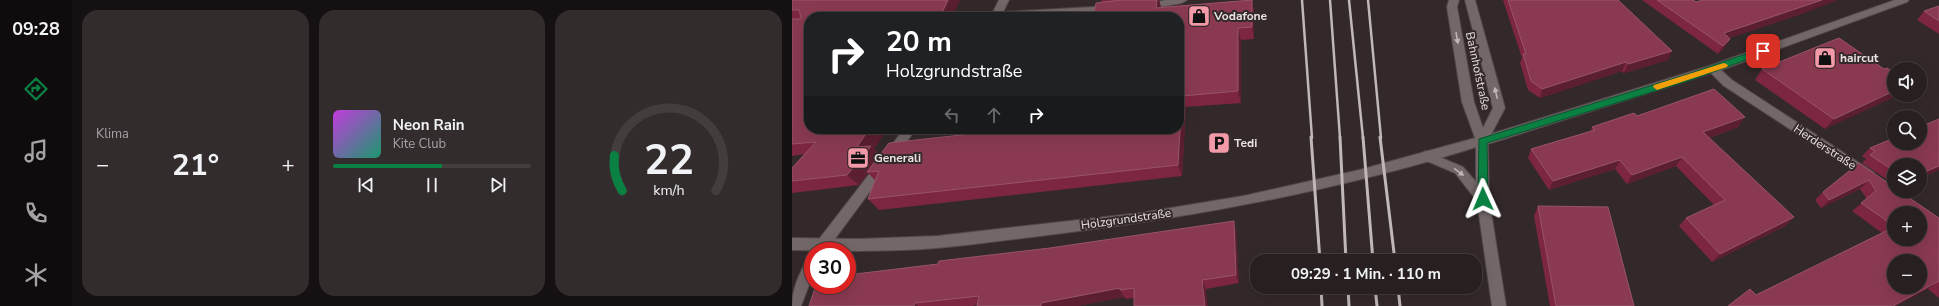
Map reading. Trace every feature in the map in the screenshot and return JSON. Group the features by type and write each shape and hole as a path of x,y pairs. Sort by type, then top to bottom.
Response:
{"street":[{"path":"998,12 1004,0"},
{"path":"1134,8 1172,3 1182,0"},
{"name":"Bahnhofstraße","path":"1454,0 1452,7 1468,102 1482,141"},
{"name":"Bahnhofstraße","path":"1470,0 1499,108 1482,141"},
{"name":"Holzgrundstraße","path":"856,246 937,242 1140,218 1251,199 1359,176 1482,141 1713,69 1888,2 1904,0"},
{"path":"1066,12 1118,9"},
{"name":"Herderstraße","path":"1713,69 1728,83 1880,182"},
{"path":"825,242 906,134"},
{"path":"1482,141 1483,199 1498,306"},
{"path":"1426,156 1459,170 1483,199"},
{"name":"Holzgrundstraße","path":"792,244 804,246"},
{"path":"794,306 804,280"}],"building":[{"path":"792,0 948,0 942,12 804,12 804,134 866,134 857,147 871,146 847,175 792,181 792,168 816,142 792,144 792,19 801,18 799,10 792,10"},
{"path":"1121,0 1157,0 1156,8 1252,0 1252,27 1238,28 1238,91 1184,96 1184,12 1094,12 1096,3"},
{"path":"1508,0 1618,0 1672,51 1628,64 1626,62 1542,89 1531,81 1523,54 1526,54"},
{"path":"1657,0 1693,0 1696,2 1703,0 1822,0 1724,33 1730,39 1723,46"},
{"path":"1939,6 1939,21 1924,11"},
{"path":"1839,38 1884,69 1887,68 1887,94 1834,119 1762,69"},
{"path":"1714,89 1745,117 1703,132 1794,217 1720,254 1686,218 1725,200 1682,157 1632,175 1620,160 1553,181 1531,149 1595,130 1592,127 1634,113 1637,116"},
{"path":"1939,119 1939,166 1927,171 1927,158 1887,158 1887,166 1870,155 1875,151 1870,148 1887,141 1887,150 1927,150 1927,124"},
{"path":"970,134 1180,134 1178,165 868,199 879,171 867,172 889,143"},
{"path":"1859,163 1887,182 1887,198 1909,198 1921,206 1887,206 1887,221 1861,203 1876,191 1869,180 1829,200 1823,192"},
{"path":"1538,206 1608,207 1634,306 1556,306"},
{"path":"1927,210 1939,218 1939,281 1927,288 1927,254 1887,254 1887,294 1915,294 1893,306 1728,306 1750,289 1756,295 1887,230 1887,246 1927,246"},
{"path":"1234,221 1236,275 1202,280 1205,306 1134,306 1134,288 1120,290 1120,288 1041,303 1041,306 977,306 979,296 915,303 914,306 809,306 813,294 856,294 856,274 938,264 939,261 1050,248"}],"railway":[{"path":"1302,0 1312,138"},
{"path":"1330,0 1340,138"},
{"path":"1349,0 1363,138"},
{"path":"1368,0 1381,138"},
{"path":"1311,137 1319,254"},
{"path":"1340,137 1346,254"},
{"path":"1363,137 1372,254"},
{"path":"1380,137 1394,254"},
{"path":"1321,294 1322,306"},
{"path":"1348,294 1349,306"},
{"path":"1376,294 1377,306"},
{"path":"1399,294 1400,306"}],"slow traffic":[{"path":"1657,87 1724,65"}],"place":[{"name":"Vodafone","path":"1199,16"},
{"name":"haircut","path":"1825,58"},
{"name":"Tedi","path":"1219,143"},
{"name":"Generali","path":"858,158"}],"route":[{"path":"1483,199 1482,141 1546,123 1719,67 1763,51"}]}
